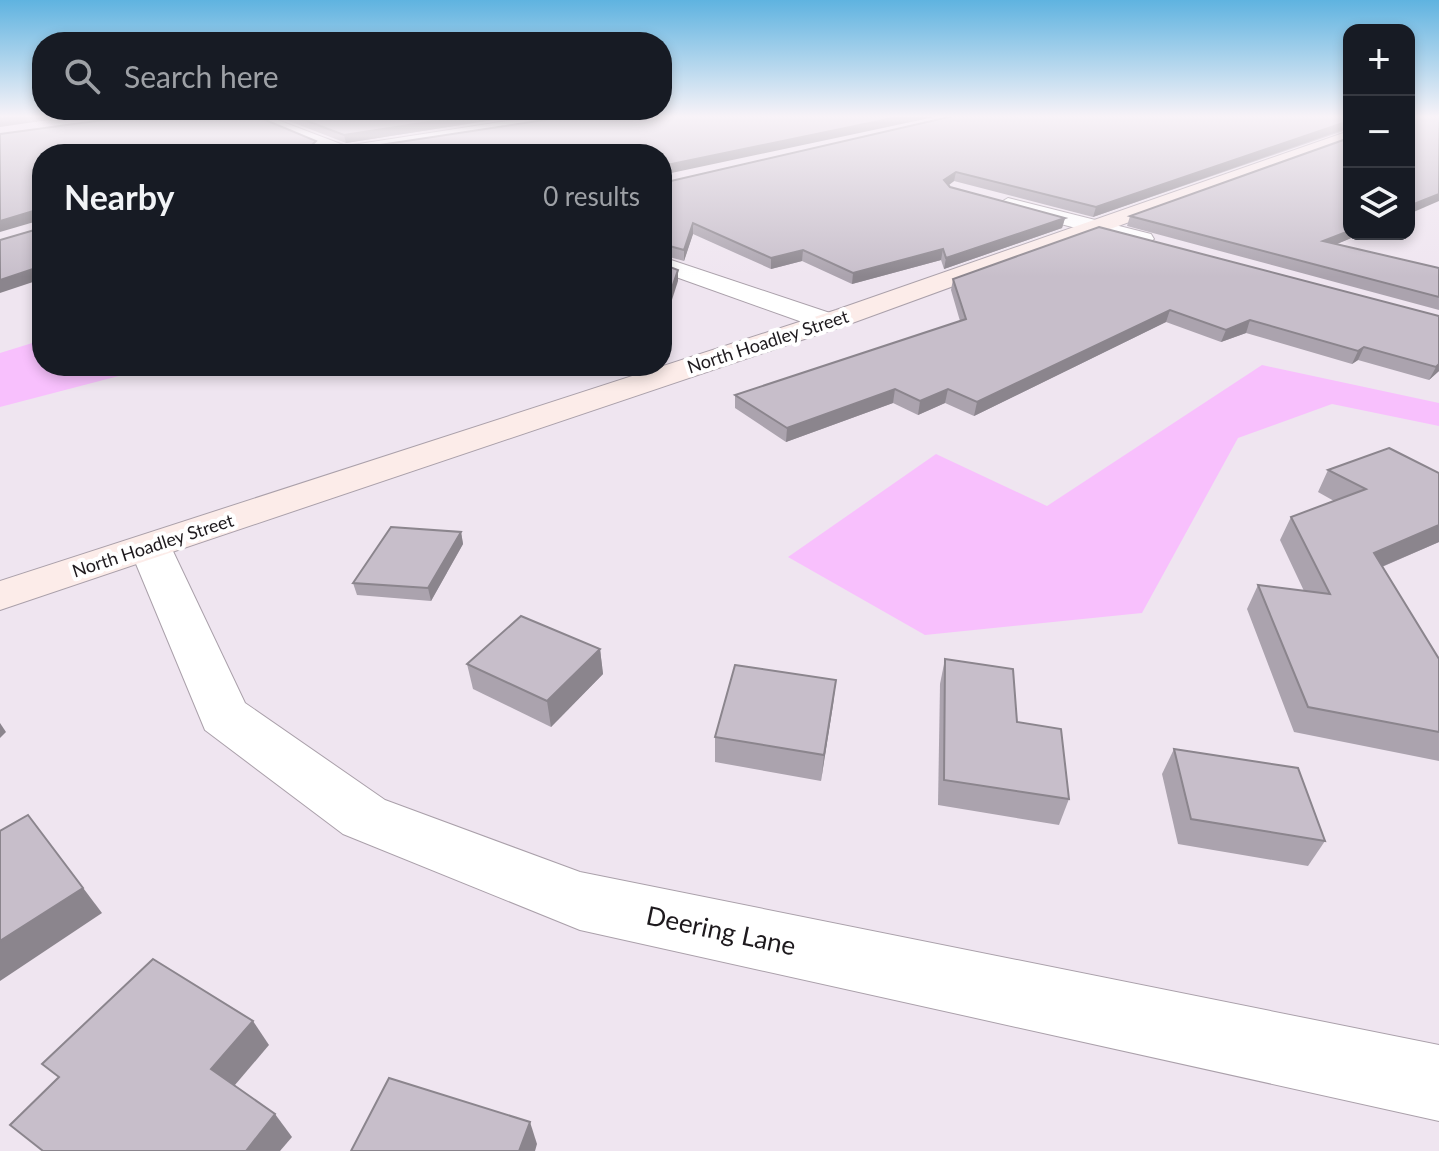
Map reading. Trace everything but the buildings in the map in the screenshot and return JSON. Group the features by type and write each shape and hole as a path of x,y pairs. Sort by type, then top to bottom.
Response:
{"street":[{"name":"North Hoadley Street","path":"672,374 1103,228 1259,170"},
{"path":"986,198 1163,245"},
{"path":"672,267 829,322"},
{"name":"North Hoadley Street","path":"0,596 666,376"},
{"name":"Deering Lane","path":"150,547 224,716 364,817 580,901 1439,1083"}],"shaded area":[{"path":"32,343 32,376 119,376 0,407 0,353"},
{"path":"1262,365 1439,403 1439,426 1332,404 1238,438 1142,613 925,635 788,557 936,454 1047,506"}]}
